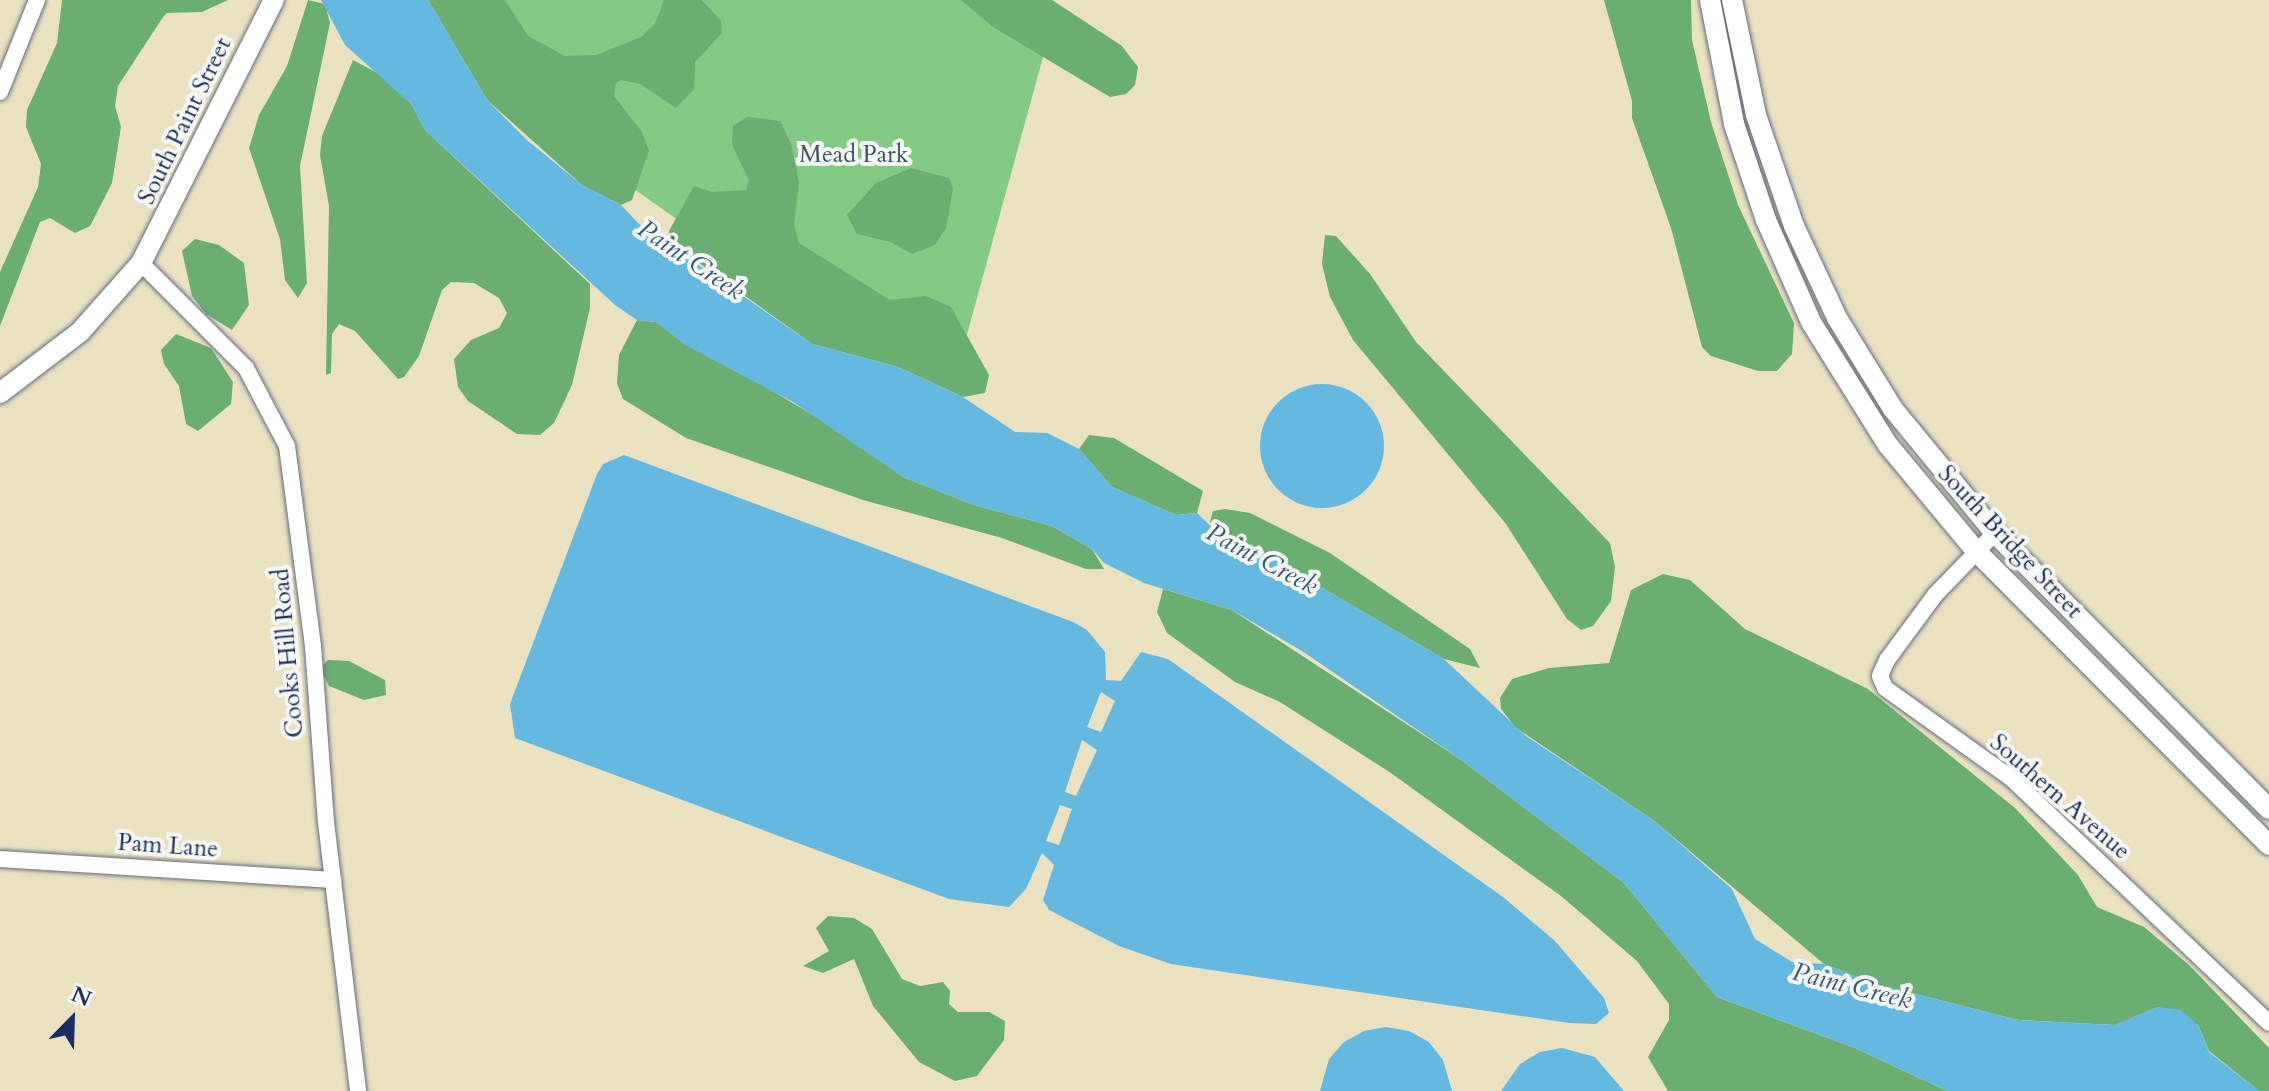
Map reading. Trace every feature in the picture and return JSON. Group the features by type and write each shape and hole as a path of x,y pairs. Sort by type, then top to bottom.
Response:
{"main road":[{"name":"South Paint Street","path":"0,393 80,332 141,263 274,0"},
{"name":"South Bridge Street","path":"1710,0 1734,124 1766,220 1811,322 1888,445 1976,551 2269,845"},
{"name":"South Bridge Street","path":"1732,0 1773,170 1832,307 1893,409 1995,533 2269,809"}],"street":[{"path":"0,92 37,0"},
{"name":"Cooks Hill Road","path":"141,263 246,368 278,420 287,446 313,646 333,880 358,1091"},
{"name":"Southern Avenue","path":"1995,533 1976,551 1887,660 1880,676 1885,688 2022,788 2269,1023"},
{"name":"Pam Lane","path":"0,859 333,880"}],"green space":[{"path":"62,0 228,0 202,12 167,13 163,17 118,86 115,106 121,127 112,183 90,226 75,233 50,218 40,222 0,326 0,272 38,187 41,164 26,127 27,110 57,43"},
{"path":"308,0 325,4 330,23 300,166 307,283 298,298 285,280 280,239 249,148 259,115 287,66"},
{"path":"428,0 505,0 528,36 565,56 596,55 641,37 655,24 664,0 702,0 721,21 722,33 695,62 694,89 676,108 640,84 621,80 616,83 614,96 642,132 649,151 632,200 621,205 582,185 487,100"},
{"name":"Mead Park","path":"440,0 994,0 1046,46 957,371 785,295 497,93"},
{"path":"961,0 1052,0 1122,46 1138,67 1135,85 1126,94 1110,97 993,27"},
{"path":"1604,0 1691,0 1692,40 1711,122 1738,205 1794,323 1792,354 1777,371 1758,371 1711,356 1702,347 1671,228 1632,118 1632,101"},
{"path":"353,60 383,76 411,104 426,131 590,284 590,308 572,385 554,423 540,435 517,434 468,401 458,387 454,359 471,340 499,328 507,313 499,298 474,283 451,282 442,290 419,356 404,377 398,379 355,331 339,324 332,334 331,373 326,375 329,206 320,155 322,136"},
{"path":"747,117 780,121 791,144 799,182 794,225 799,243 890,300 926,296 951,307 989,375 985,393 963,397 898,367 812,344 671,243 669,231 694,186 712,192 746,190 749,180 732,145 733,126"},
{"path":"911,168 949,178 953,189 946,228 935,245 912,254 891,242 857,234 847,215 876,183"},
{"path":"1325,235 1336,236 1370,274 1416,342 1610,543 1615,567 1611,601 1593,626 1581,630 1567,619 1506,524 1353,340 1330,297 1322,264"},
{"path":"195,239 219,245 244,263 249,305 232,330 206,314 192,296 182,251"},
{"path":"637,320 656,322 845,434 903,477 974,505 1052,526 1092,549 1104,569 1086,569 1002,538 863,500 686,438 623,399 617,383 619,355"},
{"path":"176,334 211,348 233,382 231,404 198,431 186,424 179,386 164,364 161,350"},
{"path":"1089,435 1114,438 1203,491 1197,513 1176,515 1112,487 1079,449"},
{"path":"1225,509 1250,513 1330,553 1470,649 1480,668 1444,659 1259,551 1221,536 1210,522 1213,511"},
{"path":"1663,574 1690,580 1745,629 1868,689 2015,808 2078,875 2097,907 2144,927 2189,965 2269,1048 2269,1091 2259,1091 2209,1051 2198,1025 2158,1007 2115,1025 2018,1020 1876,984 1824,964 1653,820 1516,728 1501,709 1500,698 1512,679 1549,668 1609,663 1631,590"},
{"path":"1163,589 1232,610 1460,759 1624,883 1717,997 1855,1048 1947,1091 1668,1091 1648,1057 1669,1020 1669,1004 1637,961 1561,896 1391,773 1280,702 1235,682 1167,633 1157,612"},
{"path":"328,660 349,661 385,680 386,695 364,700 329,686 320,668"},
{"path":"828,916 854,918 872,929 902,979 920,986 943,982 950,991 949,1004 958,1012 989,1012 1005,1021 1004,1040 977,1076 955,1081 919,1062 873,1006 854,959 823,973 803,966 829,951 816,928"}],"water":[{"name":"Paint Creek","path":"321,0 428,0 487,100 527,140 582,185 621,205 638,223 812,344 898,367 963,397 1015,432 1047,433 1079,449 1112,487 1176,515 1197,513 1221,536 1259,551 1444,659 1526,736 1653,820 1732,889 1755,939 1792,962 1824,964 1876,984 2018,1020 2114,1025 2158,1007 2181,1010 2198,1025 2209,1052 2259,1091 1947,1091 1855,1048 1717,997 1624,883 1460,759 1302,651 1232,610 1144,583 1104,563 1092,549 1052,526 974,505 903,477 793,402 685,345 656,322 637,320 615,305 426,131 411,104 345,45"},
{"path":"1322,384 1346,389 1366,402 1379,422 1384,446 1379,470 1366,490 1346,503 1322,508 1298,503 1278,490 1265,470 1260,446 1265,422 1278,402 1298,389"},
{"path":"624,455 1073,622 1087,630 1105,652 1106,680 1121,681 1141,652 1168,659 1503,897 1555,941 1604,998 1609,1013 1596,1024 1569,1023 1171,964 1119,946 1049,910 1043,900 1054,865 1042,853 1026,889 1009,907 949,899 515,738 510,704 603,464","holes":["1101,692 1115,701 1101,732 1087,727","1082,740 1097,750 1076,796 1065,792","1060,805 1072,809 1059,845 1046,841"]},
{"path":"1386,1027 1409,1031 1429,1042 1443,1060 1452,1091 1320,1091 1329,1059 1344,1042 1364,1031"},
{"path":"1562,1048 1595,1057 1624,1091 1501,1091 1520,1064 1540,1052"}]}
